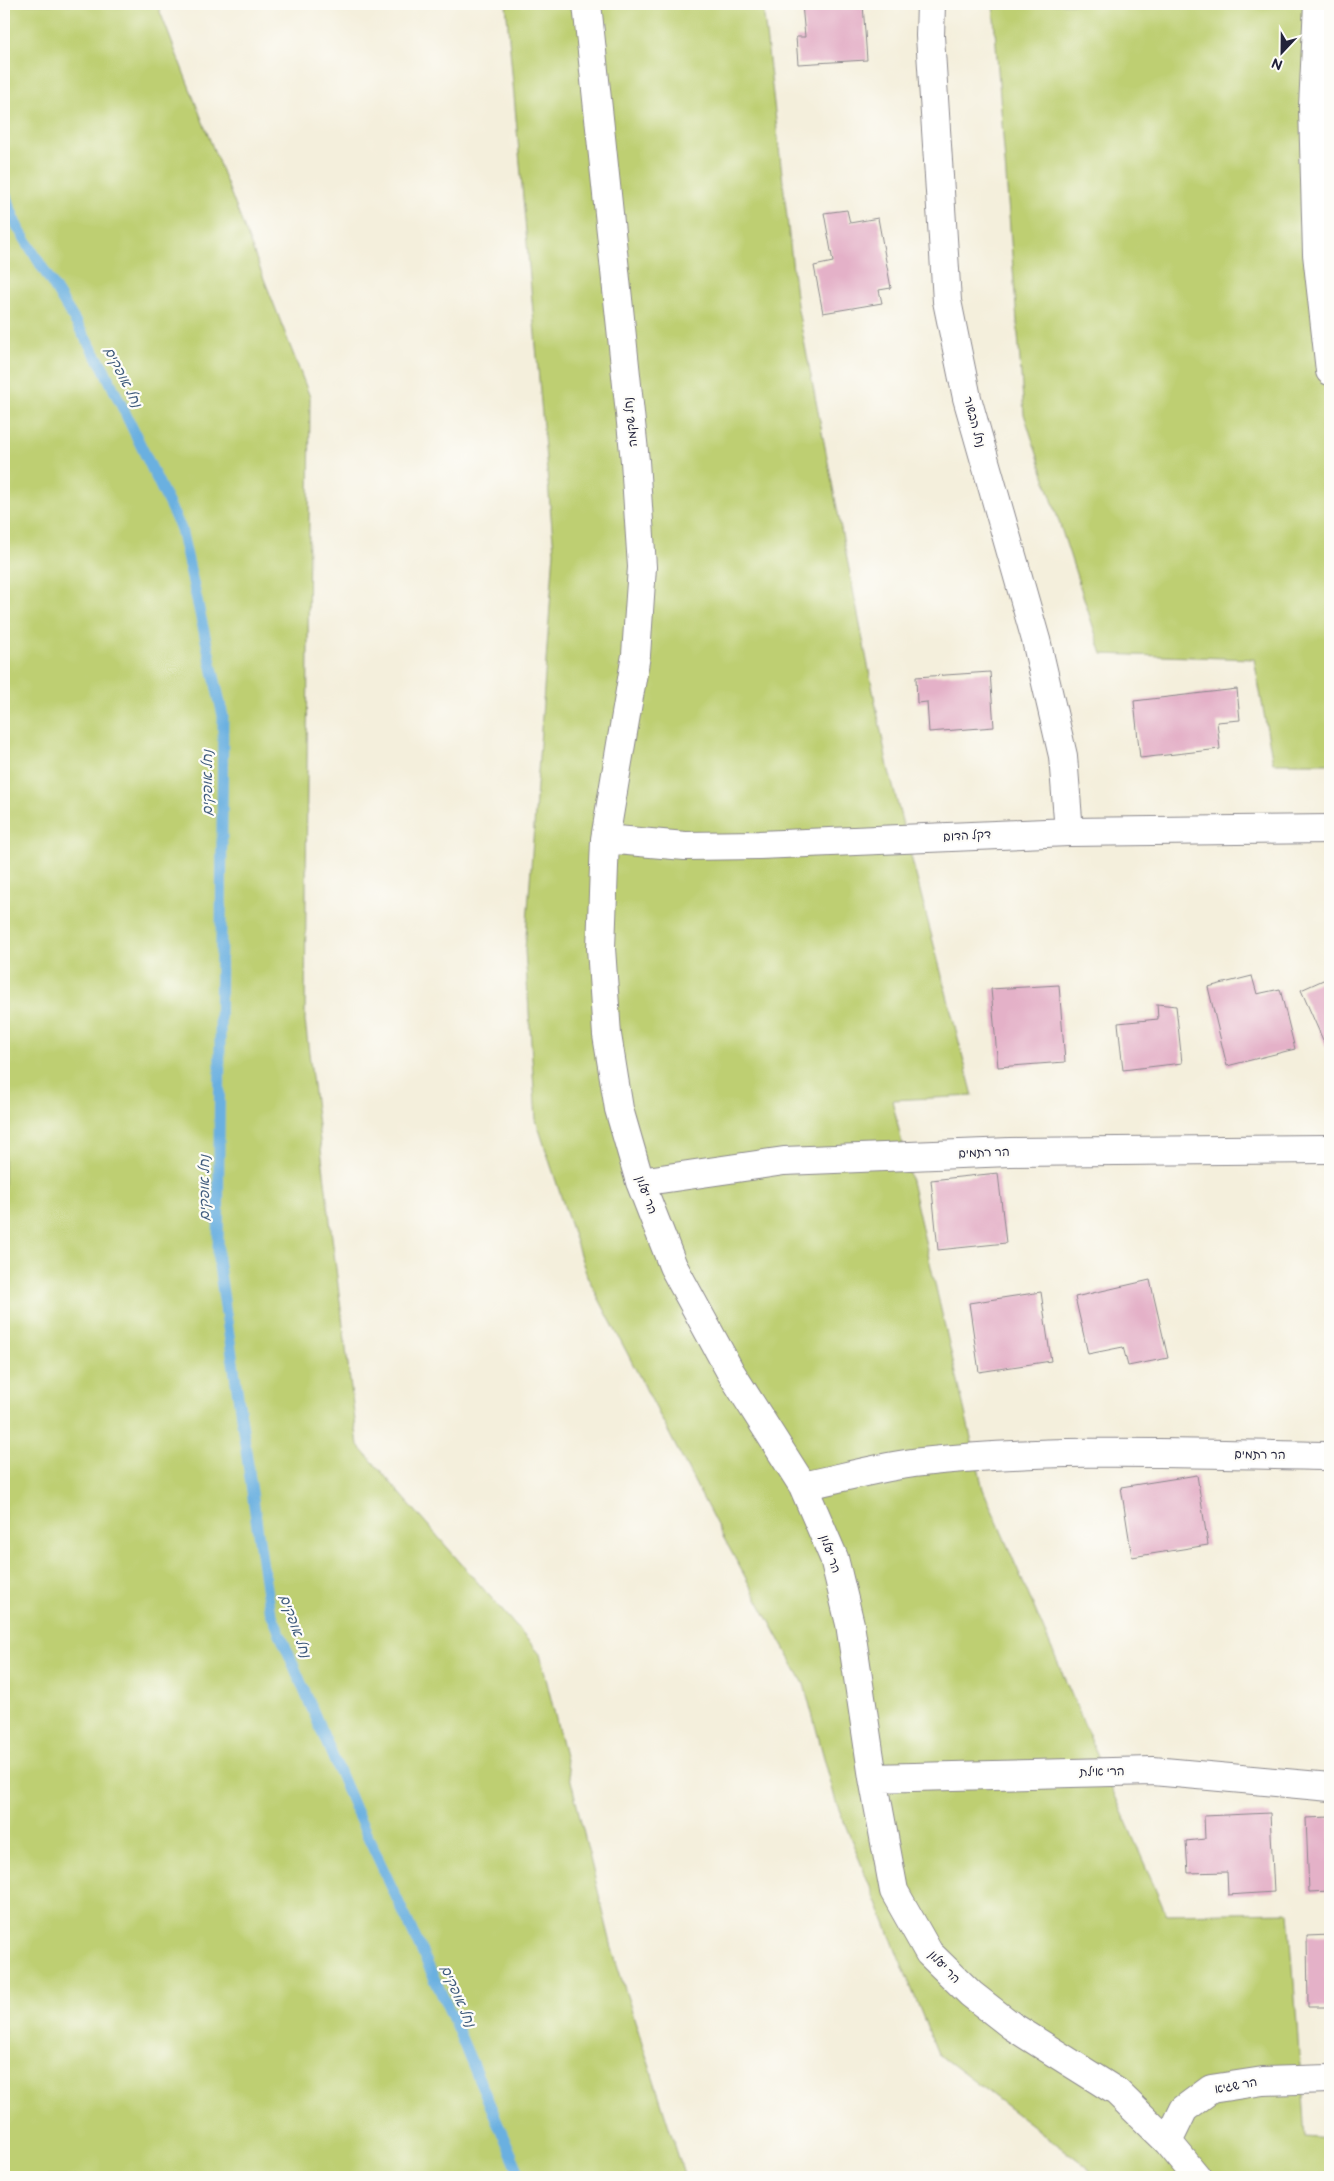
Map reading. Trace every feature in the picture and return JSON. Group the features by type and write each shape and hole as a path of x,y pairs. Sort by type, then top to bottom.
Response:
{"street":[{"name":"נחל שקמה","path":"587,4 635,461 642,566 636,655 605,839"},
{"name":"נחל הבשור","path":"931,4 930,36 947,301 967,398 1036,640 1063,756 1069,832"},
{"path":"1318,4 1313,107 1317,254 1330,371"},
{"name":"דקל הדום","path":"605,839 685,846 759,846 1069,832 1330,830"},
{"name":"הר יעלון","path":"605,839 601,948 607,1035 620,1109 640,1182 673,1266 730,1372 803,1486 834,1558 850,1624 873,1778 894,1891 929,1953 971,1994 1012,2026 1117,2092 1168,2142 1197,2177"},
{"name":"הר רתמים","path":"640,1182 784,1161 1010,1152 1330,1149"},
{"name":"הר רתמים","path":"803,1486 920,1462 1010,1455 1108,1453 1330,1456"},
{"name":"הרי אילת","path":"873,1778 1153,1771 1330,1787"},
{"name":"הר שגיא","path":"1168,2142 1184,2109 1211,2089 1263,2081 1330,2079"}],"green space":[{"path":"4,4 157,4 310,397 305,1021 358,1445 540,1654 613,1952 685,2177 4,2177"},
{"path":"506,4 765,4 764,16 797,305 888,767 973,1096 892,1100 983,1489 1166,1914 1289,1912 1305,2137 1330,2139 1330,2177 1095,2177 1086,2166 938,2054 836,1802 804,1684 721,1533 587,1276 536,1120 525,950 554,551"},
{"path":"993,4 1330,4 1330,763 1273,763 1254,659 1102,654 1024,414"}],"building":[{"path":"802,4 863,4 867,60 798,64 796,37 805,37"},
{"path":"847,210 850,223 878,218 891,288 879,290 882,303 823,313 814,266 833,262 824,213"},
{"path":"990,672 994,727 929,732 927,702 917,703 916,677"},
{"path":"1237,689 1240,720 1217,722 1220,749 1140,758 1134,701"},
{"path":"1252,976 1257,994 1280,989 1295,1049 1227,1066 1208,987"},
{"path":"1330,977 1330,1056 1301,990"},
{"path":"1059,985 1065,1062 998,1067 991,989"},
{"path":"1157,1004 1176,1006 1182,1063 1123,1070 1118,1023 1158,1019"},
{"path":"998,1173 1006,1243 938,1250 931,1180"},
{"path":"1150,1280 1168,1358 1128,1366 1123,1347 1088,1354 1075,1297"},
{"path":"1041,1292 1051,1361 979,1372 969,1303"},
{"path":"1197,1475 1208,1545 1132,1557 1121,1487"},
{"path":"1270,1813 1274,1892 1228,1895 1227,1872 1188,1873 1186,1841 1205,1839 1204,1816"},
{"path":"1330,1817 1330,1891 1309,1892 1306,1818"},
{"path":"1330,1935 1330,2007 1308,2007 1307,1936"}],"waterway":[{"name":"נחל אופקים","path":"4,191 17,226 103,367 181,529 223,716 218,1259 269,1608 355,1809 451,2014 521,2177"}]}
